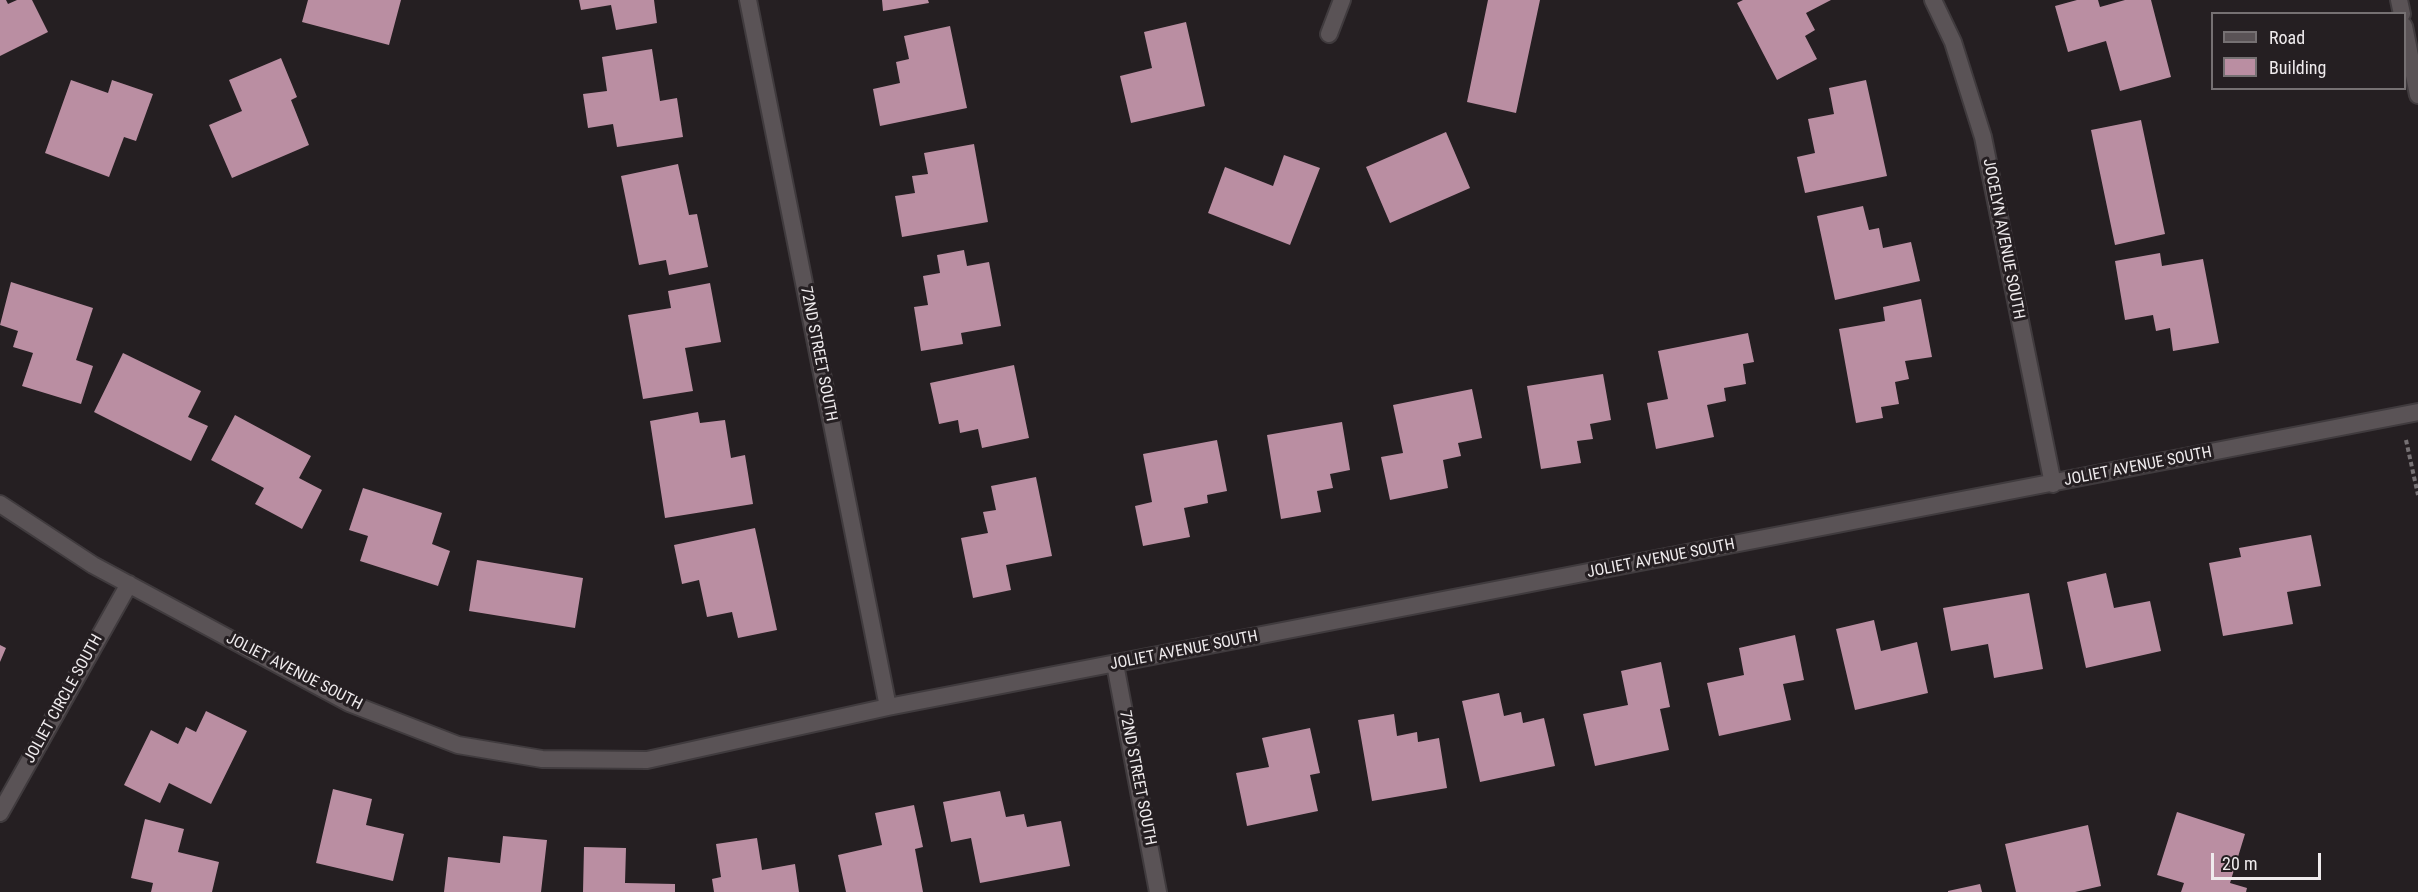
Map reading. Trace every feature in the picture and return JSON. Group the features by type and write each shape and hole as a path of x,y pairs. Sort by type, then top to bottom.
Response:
{"street":[{"name":"72ND STREET SOUTH","path":"748,0 888,707"},
{"path":"1329,34 1342,0"},
{"name":"JOCELYN AVENUE SOUTH","path":"1934,0 1953,42 1983,137 2053,484"},
{"path":"2406,36 2418,95"},
{"name":"JOLIET AVENUE SOUTH","path":"0,504 93,565 349,703 458,745 542,759 647,760 888,707 2418,412"},
{"name":"JOLIET CIRCLE SOUTH","path":"0,813 129,584"},
{"name":"72ND STREET SOUTH","path":"1115,664 1158,892"}],"path":[{"path":"2400,416 2418,495"}],"building":[{"path":"0,0 6,0 8,4 17,0 32,0 48,32 0,56"},
{"path":"308,0 401,0 389,45 302,22"},
{"path":"579,0 654,0 657,23 616,30 611,5 581,10"},
{"path":"882,0 928,0 929,3 883,11"},
{"path":"1488,0 1540,0 1516,113 1467,102"},
{"path":"1743,0 1831,0 1806,13 1815,30 1805,36 1817,59 1777,80 1737,3"},
{"path":"2077,0 2098,0 2100,7 2125,0 2151,0 2171,77 2120,91 2106,41 2068,52 2055,6"},
{"path":"1186,22 1205,106 1131,123 1120,76 1152,68 1144,32"},
{"path":"950,26 967,108 880,126 873,89 900,83 896,62 909,59 904,36"},
{"path":"652,49 660,101 677,98 683,137 617,147 613,124 588,128 583,94 607,91 602,57"},
{"path":"281,58 297,97 291,100 309,145 232,178 209,125 242,111 229,80"},
{"path":"71,80 108,93 112,80 153,94 136,141 124,137 109,177 45,153"},
{"path":"1866,80 1887,176 1805,193 1797,157 1815,153 1808,119 1834,114 1829,88"},
{"path":"2141,120 2165,234 2115,245 2091,130"},
{"path":"1446,132 1470,188 1390,223 1366,167"},
{"path":"974,144 988,222 902,237 895,196 915,193 912,176 928,174 924,153"},
{"path":"1284,155 1320,168 1290,245 1208,213 1225,167 1273,186"},
{"path":"678,164 689,215 697,214 708,267 669,275 666,260 639,265 621,176"},
{"path":"1863,206 1869,230 1879,228 1883,248 1911,242 1920,281 1835,300 1817,216"},
{"path":"964,250 967,266 989,262 1001,326 961,333 963,344 921,351 914,307 928,305 923,276 940,273 937,255"},
{"path":"2160,253 2162,266 2203,259 2219,343 2173,351 2170,328 2156,331 2153,315 2125,320 2115,261"},
{"path":"11,282 93,308 76,360 93,366 81,404 22,386 33,353 13,347 18,331 0,325"},
{"path":"710,283 721,342 685,348 693,391 643,399 628,315 671,308 668,291"},
{"path":"1921,299 1932,357 1905,361 1909,379 1895,382 1899,404 1881,407 1883,418 1856,423 1839,329 1885,321 1883,307"},
{"path":"1748,333 1754,362 1743,364 1746,384 1724,388 1726,401 1707,405 1714,437 1656,449 1647,403 1668,399 1658,351"},
{"path":"123,353 201,391 188,417 208,426 191,461 94,412"},
{"path":"1014,365 1029,438 982,448 978,429 960,433 958,420 939,424 930,383"},
{"path":"1603,374 1611,420 1590,424 1593,439 1577,441 1581,463 1541,469 1527,386"},
{"path":"1472,389 1482,438 1458,443 1461,456 1443,460 1448,488 1390,500 1381,457 1403,453 1393,405"},
{"path":"698,412 700,423 725,420 731,458 745,455 753,504 665,518 650,421"},
{"path":"235,415 311,456 299,478 322,490 302,529 255,504 264,488 211,460"},
{"path":"1342,422 1350,470 1330,474 1333,488 1317,491 1321,512 1281,519 1267,435"},
{"path":"1217,440 1227,491 1207,495 1208,503 1184,508 1190,537 1143,546 1135,506 1152,502 1143,454"},
{"path":"1036,477 1052,556 1006,565 1011,590 973,598 961,538 988,533 983,512 996,510 991,486"},
{"path":"363,488 442,513 432,544 450,551 438,586 360,561 368,536 349,530"},
{"path":"755,528 777,630 738,638 732,612 707,617 699,580 682,584 674,545"},
{"path":"2311,535 2321,586 2287,592 2293,624 2223,636 2209,563 2241,557 2239,548"},
{"path":"477,560 583,578 575,628 469,611"},
{"path":"2106,573 2114,608 2150,601 2161,651 2086,668 2067,582"},
{"path":"2029,593 2043,669 1994,678 1988,644 1951,651 1943,608"},
{"path":"1874,620 1881,651 1917,642 1928,693 1855,710 1836,629"},
{"path":"1795,635 1804,680 1783,684 1791,720 1719,736 1707,683 1744,675 1739,648"},
{"path":"0,645 6,648 0,662"},
{"path":"1661,662 1670,707 1660,709 1669,750 1595,766 1583,714 1628,705 1621,671"},
{"path":"1499,693 1504,716 1521,712 1523,723 1544,718 1555,766 1480,782 1462,701"},
{"path":"206,711 247,731 211,804 169,783 160,803 124,785 151,730 178,744 186,727 196,732"},
{"path":"1394,714 1397,736 1417,732 1418,742 1439,738 1447,788 1372,801 1358,720"},
{"path":"1310,728 1320,773 1310,775 1318,811 1247,826 1236,773 1269,767 1262,738"},
{"path":"333,789 372,799 366,825 404,834 393,881 316,863"},
{"path":"1000,791 1006,817 1024,814 1027,827 1061,821 1070,866 980,883 971,838 951,842 943,802"},
{"path":"914,805 923,847 915,849 923,892 846,892 838,855 882,845 875,813"},
{"path":"2177,812 2245,834 2230,883 2247,888 2246,892 2181,892 2184,883 2157,875"},
{"path":"145,819 184,829 178,852 219,862 212,892 151,892 153,883 131,878"},
{"path":"2088,825 2101,886 2075,892 2016,892 2005,844"},
{"path":"503,836 547,840 541,892 444,892 448,857 500,863"},
{"path":"757,838 762,870 795,864 799,892 714,892 712,879 721,877 716,844"},
{"path":"584,847 626,848 625,883 675,884 675,892 583,892"},
{"path":"1980,884 1982,892 1948,892 1948,891"}]}
